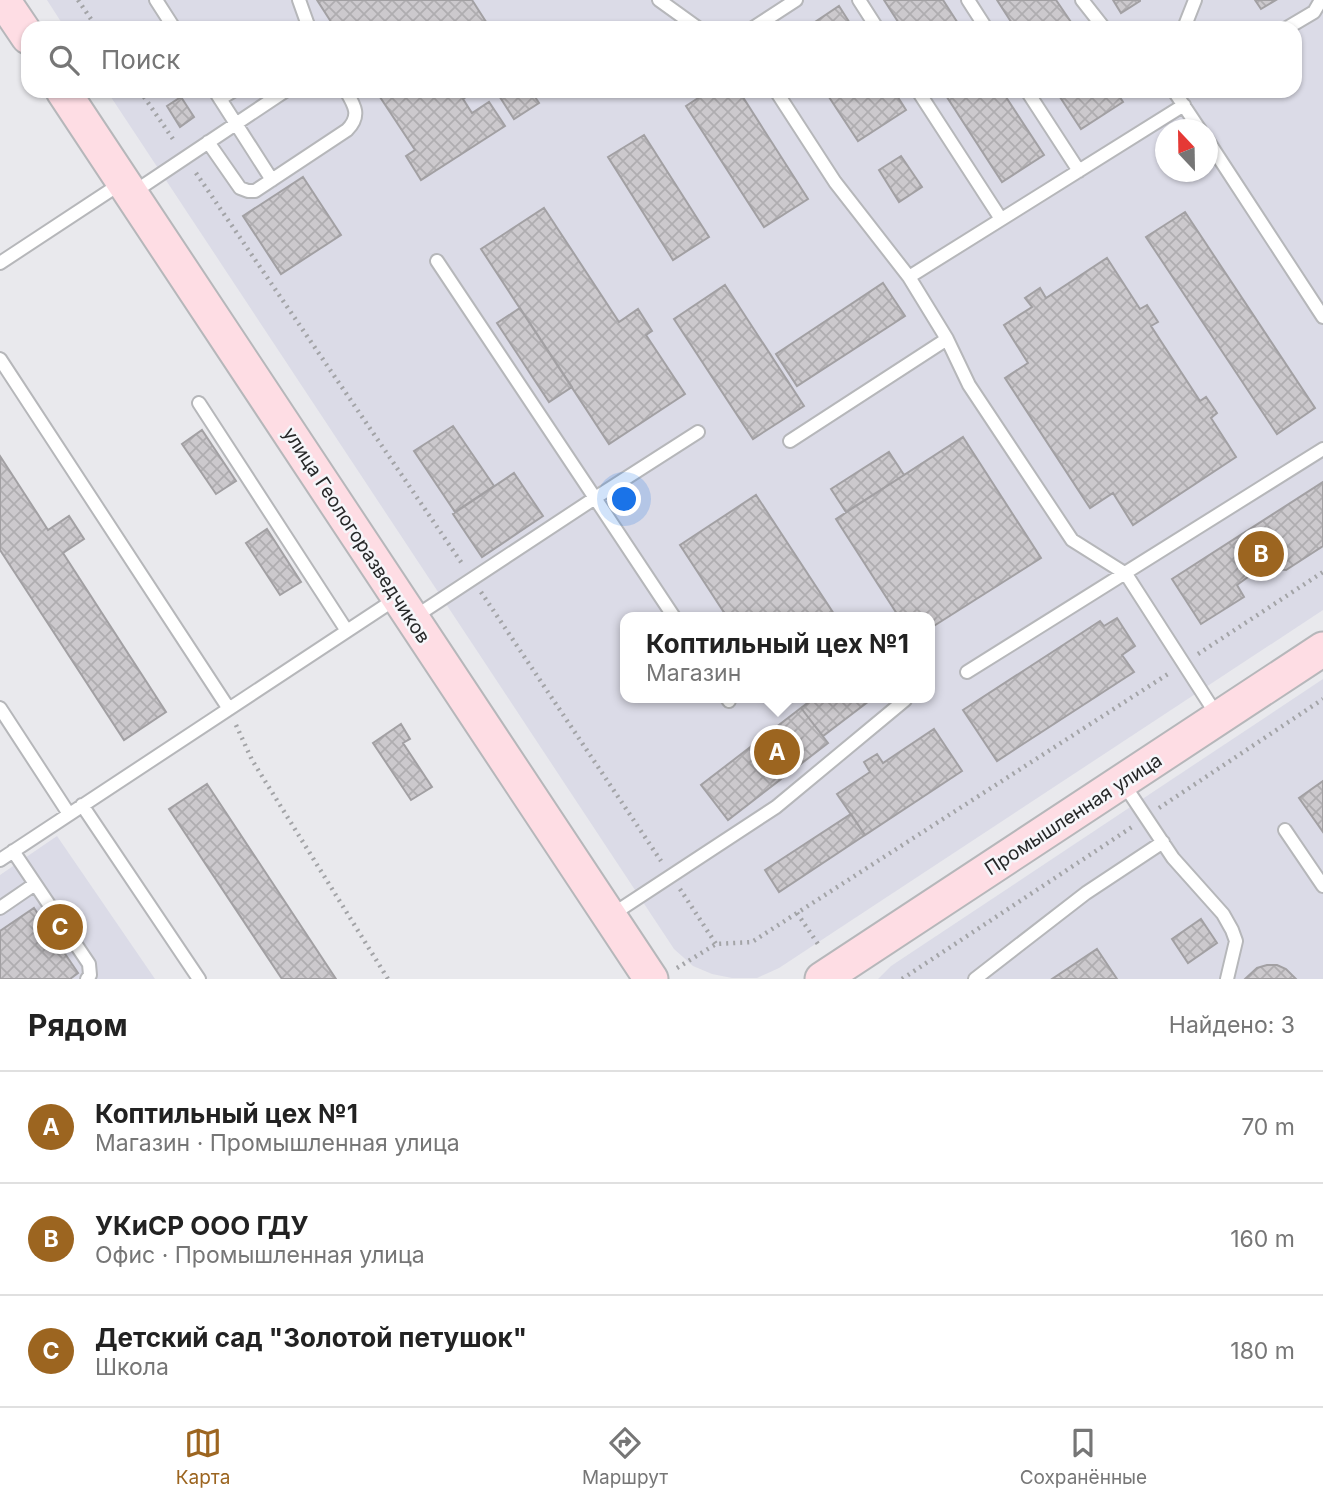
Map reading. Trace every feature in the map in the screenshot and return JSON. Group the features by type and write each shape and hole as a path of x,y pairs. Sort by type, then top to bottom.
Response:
{"main road":[{"path":"3,0 21,27"},
{"name":"улица Геологоразведчиков","path":"68,98 610,917 661,975"},
{"name":"Промышленная улица","path":"822,979 1323,649"}],"lane":[{"path":"156,0 170,21"},
{"path":"299,0 306,21"},
{"path":"660,0 688,21"},
{"path":"764,21 796,0"},
{"path":"859,0 872,21"},
{"path":"968,0 982,21"},
{"path":"1082,0 1098,21"},
{"path":"1187,21 1195,0"},
{"path":"1299,21 1314,12 1321,0"},
{"path":"219,98 272,180"},
{"path":"0,263 127,188 186,158 274,98"},
{"path":"208,142 240,188 256,191 347,130 357,115 350,98"},
{"path":"781,98 835,182 909,277 947,339 969,385 1072,540 1126,574 1219,718"},
{"path":"923,98 1001,219"},
{"path":"1032,98 1079,171"},
{"path":"909,277 1079,171 1177,98"},
{"path":"1181,98 1194,119"},
{"path":"1218,156 1323,317"},
{"path":"437,261 671,612"},
{"path":"790,440 947,339"},
{"path":"0,359 229,709"},
{"path":"200,403 347,631"},
{"path":"0,860 347,631 473,580 698,432"},
{"path":"967,672 1323,449"},
{"path":"610,917 776,807 901,703"},
{"path":"0,708 69,814"},
{"path":"1122,782 1173,858 1223,915 1232,930 1236,942 1227,979"},
{"path":"82,805 199,979"},
{"path":"1285,830 1323,886"},
{"path":"975,979 1086,893 1163,842"},
{"path":"13,851 89,964 90,975 87,979"},
{"path":"0,908 35,884"}],"path":[{"path":"78,0 92,21"},
{"path":"145,98 473,580 716,944"},
{"path":"661,975 716,944 752,942 1323,572"},
{"path":"902,979 1323,699"},
{"path":"229,709 252,760 388,979"}],"shaded area":[{"path":"47,0 1323,0 1323,610 779,968 757,978 732,978 693,966 674,949 112,98 1302,98 1302,21 60,21"},
{"path":"1323,679 1323,979 878,979 891,966"},
{"path":"57,836 155,979 0,979 0,875"}],"building":[{"path":"317,0 472,0 486,21 330,21"},
{"path":"884,0 943,0 956,21 898,21"},
{"path":"997,0 1056,0 1070,21 1010,21"},
{"path":"1113,0 1140,0 1140,1 1121,13"},
{"path":"1255,0 1276,0 1261,9"},
{"path":"839,6 849,21 816,21"},
{"path":"182,98 194,117 180,127 167,106"},
{"path":"381,98 464,98 472,113 489,102 505,126 421,180 406,156 415,150"},
{"path":"500,98 536,98 539,103 514,119"},
{"path":"698,98 743,98 808,199 764,227 686,106"},
{"path":"830,98 898,98 906,110 858,141"},
{"path":"948,98 1007,98 1044,155 1002,182"},
{"path":"1061,98 1120,98 1123,102 1081,129"},
{"path":"644,135 709,237 673,260 608,157"},
{"path":"901,156 922,187 899,202 879,170"},
{"path":"303,177 341,235 281,274 243,216"},
{"path":"544,208 619,322 638,309 652,331 646,335 685,394 609,444 481,249"},
{"path":"1185,212 1315,408 1277,434 1146,237"},
{"path":"1107,258 1140,309 1147,305 1158,322 1151,326 1200,401 1206,397 1217,413 1211,418 1236,457 1133,525 1113,493 1090,508 1005,378 1028,363 1004,325 1032,307 1025,298 1040,288 1046,298"},
{"path":"883,283 905,316 797,386 776,354"},
{"path":"725,285 804,406 753,439 674,319"},
{"path":"520,308 572,387 549,402 497,323"},
{"path":"453,426 494,486 455,512 414,451"},
{"path":"202,430 236,481 216,494 182,444"},
{"path":"963,437 1041,558 935,625 935,612 896,612 836,519"},
{"path":"889,452 904,475 846,512 831,489"},
{"path":"0,456 48,530 69,516 84,539 63,553 166,712 124,740 0,550"},
{"path":"514,473 543,516 482,557 453,514"},
{"path":"1323,482 1323,546 1286,570 1275,569 1269,562 1247,575 1248,577 1237,585 1244,597 1201,624 1172,579"},
{"path":"756,495 833,612 724,612 680,545"},
{"path":"267,529 301,582 280,595 246,543"},
{"path":"1117,618 1135,646 1122,655 1134,672 997,761 963,710 1100,621 1104,626"},
{"path":"808,703 866,703 823,736 801,708"},
{"path":"801,708 828,743 728,820 701,785"},
{"path":"401,724 410,739 403,743 432,787 411,800 373,743"},
{"path":"934,729 962,771 865,835 837,794 870,772 864,762 877,754 883,763"},
{"path":"1323,781 1323,832 1299,798"},
{"path":"207,784 336,979 282,979 169,809"},
{"path":"851,814 865,835 779,892 765,870"},
{"path":"34,908 78,973 70,979 0,979 0,931"},
{"path":"1201,919 1217,943 1188,963 1172,939"},
{"path":"1097,949 1117,979 1052,979"},
{"path":"1267,965 1286,969 1296,979 1245,979 1257,968"}],"place":[{"name":"УКиСР ООО ГДУ","path":"1261,554"},
{"name":"Коптильный цех №1","path":"777,752"},
{"name":"Детский сад \"Золотой петушок\"","path":"60,927"}]}
